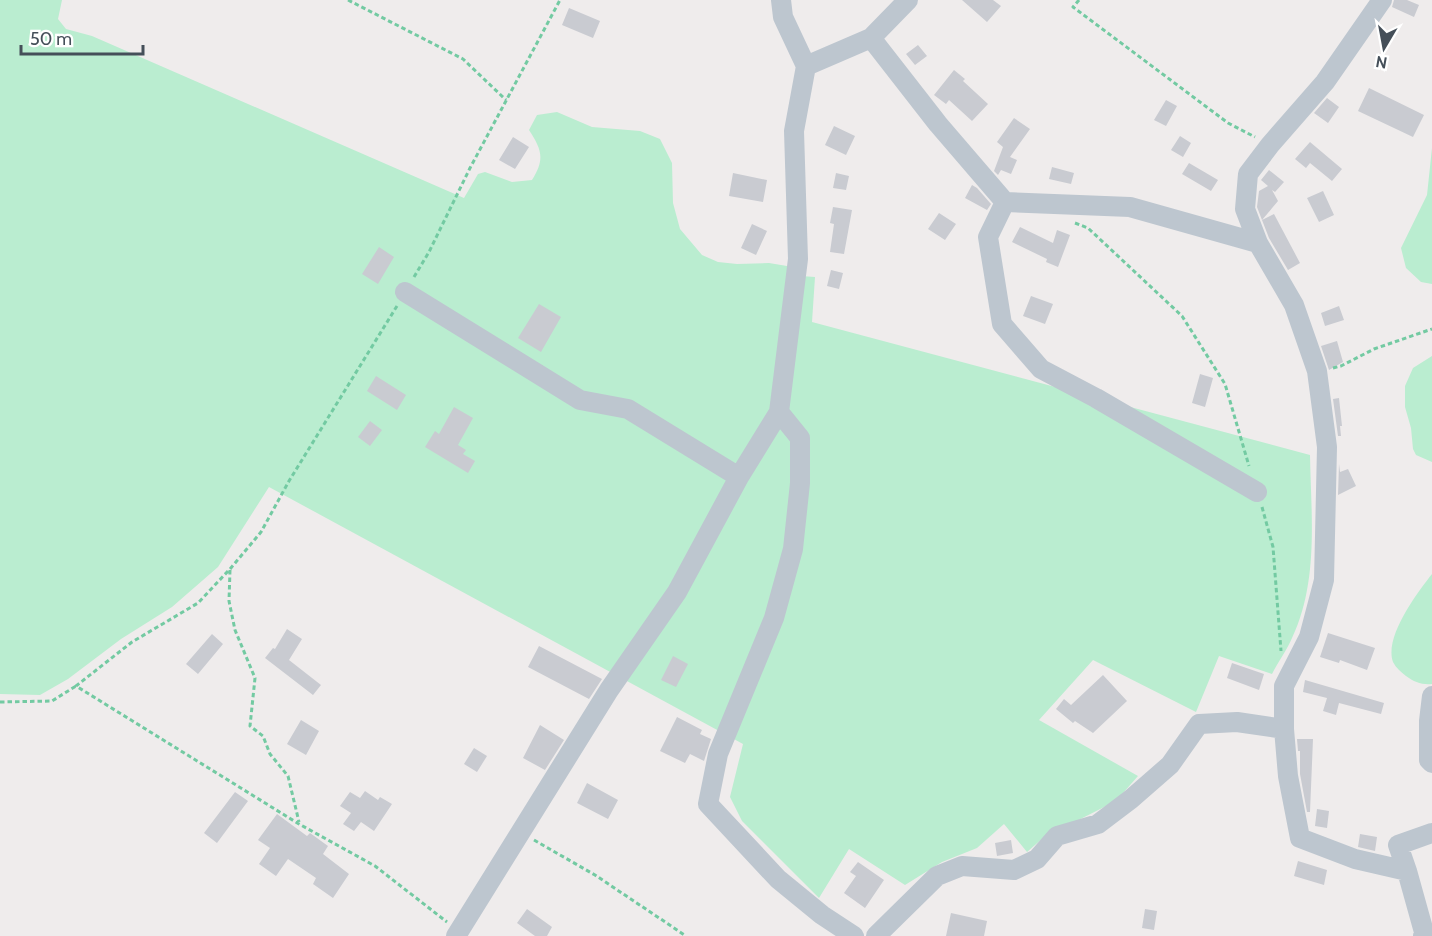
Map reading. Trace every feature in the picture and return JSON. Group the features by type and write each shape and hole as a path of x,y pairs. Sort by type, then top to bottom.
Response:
{"street":[{"path":"458,934 609,690 677,592 739,477 779,411 798,259 794,131 806,66 782,8 769,0"},
{"path":"806,66 871,38 908,0"},
{"path":"1382,0 1325,82 1248,174 1245,209 1258,243 1294,305 1317,371 1327,447 1324,580 1310,637 1284,686 1284,729 1288,776 1300,838 1355,859 1407,871"},
{"path":"871,38 938,124 1005,202 1130,207 1258,243"},
{"path":"1005,202 988,237 1002,324 1041,369 1096,398 1257,492"},
{"path":"405,292 580,400 628,409 739,477"},
{"path":"779,411 800,438 800,483 793,549 774,618 718,754 708,804 778,879 822,915 854,936"},
{"path":"1432,696 1429,760 1432,763"},
{"path":"876,936 937,876 962,866 1014,870 1036,859 1057,836 1098,824 1170,765 1199,724 1237,722 1284,729"},
{"path":"1424,936 1398,845 1432,833"}],"path":[{"path":"348,0 463,59 506,100"},
{"path":"0,702 52,701 76,686 132,642 198,603 261,532 289,481 429,252 470,168 561,0"},
{"path":"1079,0 1073,7 1179,88 1228,123 1270,145"},
{"path":"1069,221 1088,228 1182,316 1225,384 1274,547 1281,651"},
{"path":"1317,371 1341,366 1374,350 1432,329"},
{"path":"230,569 229,602 235,630 255,678 250,726 263,736 270,754 288,776 299,824"},
{"path":"76,686 299,824 375,866 458,934"},
{"path":"520,831 595,875 686,936"}],"green space":[{"path":"0,0 62,0 58,19 66,29 92,36 464,198 478,174 485,172 512,182 532,180 539,166 540,155 537,143 529,130 537,115 557,112 592,127 640,131 660,139 672,163 673,203 680,229 702,255 718,262 769,263 787,266 801,276 815,277 812,322 1310,455 1312,548 1310,571 1301,616 1290,642 1272,674 1219,656 1196,712 1093,660 1039,720 1138,776 1116,801 1043,838 1027,852 1004,824 977,848 942,862 905,885 849,849 819,898 742,821 730,797 743,744 269,487 218,567 172,607 121,639 68,679 40,695 0,694"},
{"path":"1432,148 1432,284 1421,282 1406,268 1401,248 1427,195"},
{"path":"1432,356 1432,462 1416,455 1413,449 1411,428 1405,407 1405,386 1413,368"},
{"path":"1432,574 1432,684 1428,684 1415,681 1400,671 1393,662 1391,652 1397,628 1418,592"}],"building":[{"path":"962,0 993,0 1001,6 987,22"},
{"path":"1394,0 1407,0 1419,5 1414,17 1392,7"},
{"path":"569,8 600,21 593,38 562,25"},
{"path":"918,45 927,56 915,65 906,54"},
{"path":"954,70 988,104 972,121 949,100 946,104 934,95"},
{"path":"1369,88 1424,115 1413,137 1358,111"},
{"path":"1327,98 1339,107 1328,123 1314,113"},
{"path":"1166,100 1177,106 1166,126 1154,120"},
{"path":"1014,118 1030,129 1010,157 1017,160 1011,174 1001,170 998,175 994,171 1003,147 997,142"},
{"path":"834,126 855,136 846,155 825,145"},
{"path":"1180,136 1191,143 1183,157 1171,150"},
{"path":"513,137 529,147 515,169 499,160"},
{"path":"1310,142 1342,169 1332,181 1310,163 1306,168 1295,159"},
{"path":"1189,163 1218,180 1211,191 1182,174"},
{"path":"1052,167 1074,173 1071,184 1049,179"},
{"path":"1269,170 1284,182 1275,192 1272,190 1278,201 1262,220 1257,207 1259,191 1268,186 1261,180"},
{"path":"733,173 767,180 763,202 729,196"},
{"path":"836,173 849,176 846,190 833,188"},
{"path":"972,185 991,204 987,210 965,198"},
{"path":"1323,191 1334,215 1319,222 1307,198"},
{"path":"833,207 852,210 844,254 830,252 834,224 830,223"},
{"path":"939,213 956,224 945,240 928,229"},
{"path":"1274,214 1300,263 1288,270 1269,238 1262,220"},
{"path":"752,224 767,231 756,255 741,248"},
{"path":"1020,227 1053,243 1057,230 1070,235 1058,267 1012,242"},
{"path":"379,247 394,257 378,284 362,274"},
{"path":"831,270 843,273 839,289 827,286"},
{"path":"1031,296 1053,304 1045,324 1023,316"},
{"path":"539,304 561,317 541,352 518,338"},
{"path":"1339,306 1344,320 1325,326 1321,313"},
{"path":"1337,341 1343,362 1329,370 1321,346"},
{"path":"1200,374 1213,378 1205,407 1192,403"},
{"path":"376,376 406,395 397,410 367,391"},
{"path":"1339,398 1341,436 1338,436 1333,399"},
{"path":"454,407 473,418 458,445 466,450 463,454 475,461 468,473 425,447 435,431 439,434"},
{"path":"370,421 382,430 370,446 358,437"},
{"path":"1339,464 1340,472 1348,469 1356,486 1338,495"},
{"path":"287,629 302,639 289,660 321,685 313,695 265,658 273,648 275,649"},
{"path":"1328,633 1375,648 1367,670 1340,660 1339,663 1320,657"},
{"path":"212,634 223,644 198,674 186,664"},
{"path":"539,646 602,679 589,699 528,667"},
{"path":"673,656 688,664 676,687 661,680"},
{"path":"1232,663 1264,674 1259,690 1227,678"},
{"path":"1103,675 1127,701 1093,733 1075,721 1073,723 1056,709 1064,699 1071,705"},
{"path":"1305,680 1384,703 1381,714 1339,703 1336,715 1323,711 1327,698 1303,692"},
{"path":"677,717 702,730 700,734 711,739 704,761 690,754 685,763 660,751"},
{"path":"301,720 319,731 306,755 287,744"},
{"path":"540,725 564,740 545,770 523,758"},
{"path":"1297,739 1313,739 1310,812 1307,812 1300,774 1300,751 1298,751"},
{"path":"474,748 487,756 477,772 464,764"},
{"path":"587,783 618,800 608,819 577,803"},
{"path":"365,791 378,800 380,797 392,804 374,831 361,822 354,831 343,824 351,813 340,806 350,792 360,798"},
{"path":"235,792 248,801 217,843 204,833"},
{"path":"1317,809 1329,811 1327,828 1315,826"},
{"path":"277,814 307,836 310,833 328,846 323,854 349,874 333,898 313,884 316,878 288,859 276,876 259,864 270,848 258,840"},
{"path":"1360,834 1377,837 1375,851 1358,847"},
{"path":"1011,840 1013,853 997,856 995,843"},
{"path":"1298,861 1327,870 1324,885 1294,876"},
{"path":"858,862 884,880 865,908 844,893 856,876 850,872"},
{"path":"527,909 552,927 547,936 535,936 517,923"},
{"path":"1145,909 1157,911 1154,930 1142,928"},
{"path":"951,913 987,921 984,936 946,936"}]}
